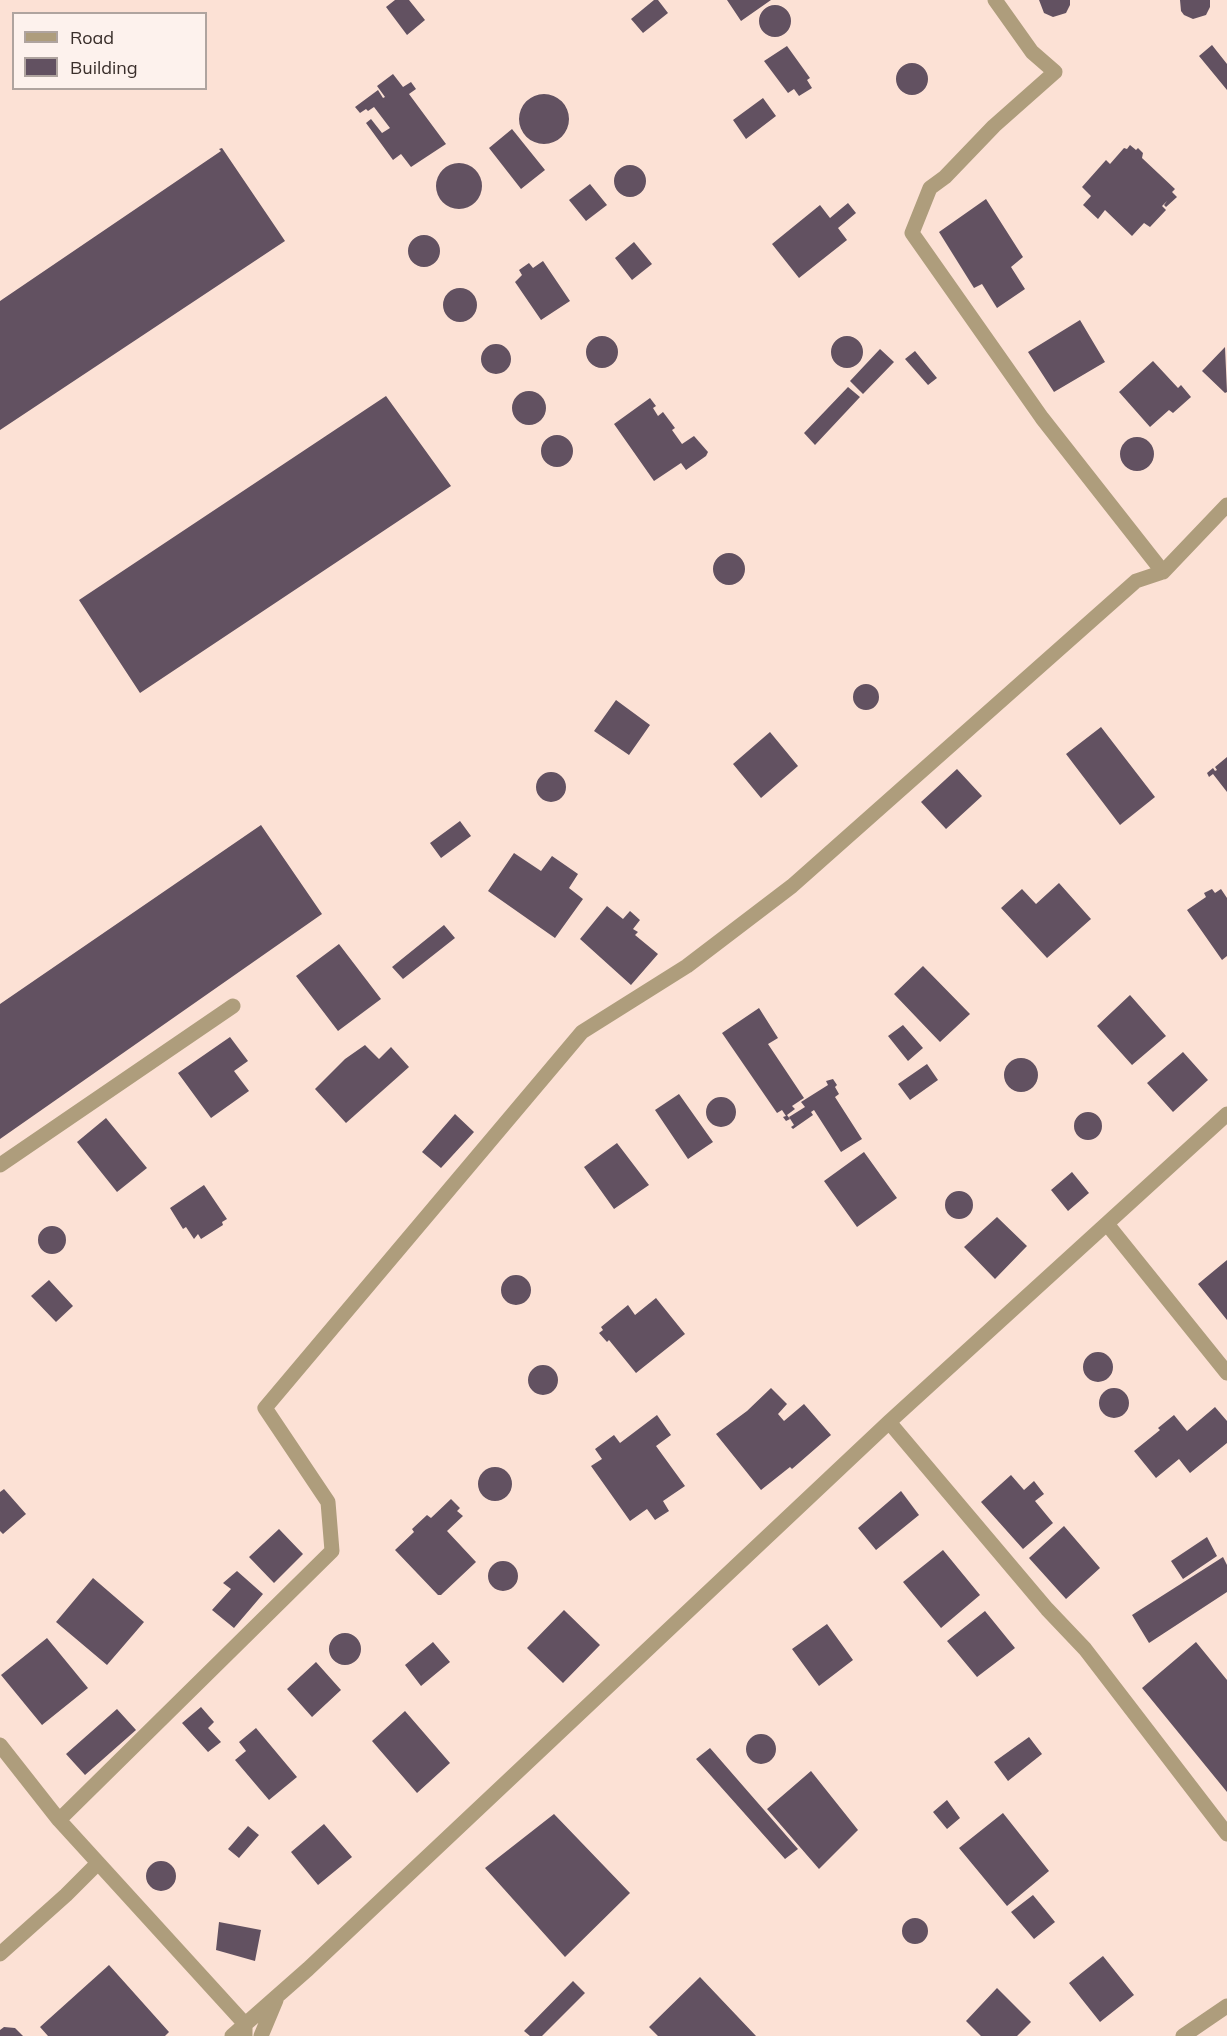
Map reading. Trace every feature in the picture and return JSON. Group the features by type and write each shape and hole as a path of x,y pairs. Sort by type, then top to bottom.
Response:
{"street":[{"path":"995,0 1032,52 1055,72 994,126 945,177 930,188 912,233 1041,418 1163,572"},
{"path":"59,1820 332,1551 328,1502 265,1408 582,1032 687,966 792,886 1136,581 1163,572 1227,505"},
{"path":"0,1165 233,1006"},
{"path":"232,2036 245,2030 279,1995 889,1422 1227,1114"},
{"path":"1107,1224 1227,1372"},
{"path":"889,1422 1047,1609 1085,1649 1227,1834"},
{"path":"0,1745 59,1820 245,2030"},
{"path":"0,1954 66,1896 98,1863"},
{"path":"261,2036 279,1995"},
{"path":"1183,2036 1227,2006"}],"building":[{"path":"395,0 409,0 425,20 407,35 386,7"},
{"path":"654,0 658,0 668,13 643,33 631,19"},
{"path":"727,0 771,0 741,21"},
{"path":"1039,0 1070,0 1070,5 1066,13 1053,17 1044,13"},
{"path":"1180,0 1210,0 1210,7 1206,15 1193,19 1181,11"},
{"path":"775,5 786,10 791,21 786,32 775,37 764,32 759,21 764,10"},
{"path":"1212,45 1227,64 1227,90 1199,56"},
{"path":"787,46 810,78 807,80 812,88 799,96 794,89 788,93 764,61"},
{"path":"912,63 923,68 928,79 923,90 912,95 901,90 896,79 901,68"},
{"path":"393,74 403,87 411,82 416,89 409,94 446,144 411,167 401,154 393,160 366,123 371,119 382,133 390,128 374,107 360,113 355,107 378,90 383,98 385,97 377,86"},
{"path":"539,94 549,94 562,101 569,114 569,124 562,137 549,144 539,144 530,140 523,133 519,124 519,114 523,105 530,98"},
{"path":"763,98 776,116 746,139 733,120"},
{"path":"512,129 545,170 521,189 489,148"},
{"path":"1130,145 1143,153 1142,158 1175,189 1172,192 1177,197 1166,207 1164,205 1167,201 1162,206 1166,210 1150,227 1144,223 1132,236 1105,210 1098,219 1083,205 1091,196 1082,187 1106,160 1110,164 1124,148 1127,149"},
{"path":"222,148 285,241 0,430 0,301 221,151 219,149"},
{"path":"459,163 475,170 482,186 475,202 459,209 443,202 436,186 443,170"},
{"path":"630,165 641,170 646,181 641,192 630,197 619,192 614,181 619,170"},
{"path":"590,184 607,205 586,221 569,200"},
{"path":"986,199 1023,257 1011,267 1025,289 997,308 982,284 974,288 939,232"},
{"path":"848,203 856,213 838,228 847,240 799,278 772,244 820,205 830,218"},
{"path":"424,235 435,240 440,251 435,262 424,267 413,262 408,251 413,240"},
{"path":"634,242 652,264 632,280 615,258"},
{"path":"543,261 570,301 541,320 515,282 522,275 519,270 529,263 533,268"},
{"path":"460,288 472,293 477,305 472,317 460,322 448,317 443,305 448,293"},
{"path":"1080,320 1105,362 1054,392 1028,352"},
{"path":"602,336 613,341 618,352 613,363 602,368 591,363 586,352 591,341"},
{"path":"847,336 858,341 863,352 858,363 847,368 836,363 831,352 836,341"},
{"path":"496,344 502,345 510,353 510,365 502,373 496,374 490,373 482,365 481,359 482,353 490,345"},
{"path":"1225,347 1227,392 1225,393 1202,371"},
{"path":"880,349 894,362 863,394 850,381"},
{"path":"915,351 937,378 928,385 905,359"},
{"path":"1153,361 1178,388 1181,385 1191,397 1173,413 1169,410 1150,427 1119,392"},
{"path":"848,387 860,397 815,445 804,433"},
{"path":"529,391 541,396 546,408 541,420 529,425 517,420 512,408 517,396"},
{"path":"386,396 451,486 140,693 79,600"},
{"path":"650,398 656,406 653,408 658,416 663,412 675,428 672,430 682,444 694,436 708,452 706,456 686,470 681,463 654,481 614,424"},
{"path":"557,435 568,440 573,451 568,462 557,467 546,462 541,451 546,440"},
{"path":"1137,437 1149,442 1154,454 1149,466 1137,471 1125,466 1120,454 1125,442"},
{"path":"729,553 740,558 745,569 740,580 729,585 718,580 713,569 718,558"},
{"path":"866,684 875,688 879,697 875,706 866,710 857,706 853,697 857,688"},
{"path":"616,700 650,725 629,755 594,731"},
{"path":"1101,727 1155,797 1120,825 1066,754"},
{"path":"770,732 798,766 761,798 733,764"},
{"path":"1227,757 1227,792 1213,774 1209,777 1207,773 1213,768 1217,770 1215,767"},
{"path":"957,769 982,796 946,829 921,802"},
{"path":"551,772 562,776 566,787 562,798 551,802 540,798 536,787 540,776"},
{"path":"460,821 471,836 441,858 430,843"},
{"path":"261,825 322,914 0,1139 0,1004"},
{"path":"514,853 541,871 552,856 578,874 569,888 583,899 555,938 488,891"},
{"path":"1059,883 1091,919 1047,958 1001,908 1022,889 1036,904"},
{"path":"1212,889 1215,893 1221,889 1227,898 1227,956 1222,960 1187,910 1206,897 1204,893"},
{"path":"607,906 623,919 630,911 640,920 633,929 638,932 635,935 658,954 631,985 580,939"},
{"path":"444,925 455,938 403,979 392,967"},
{"path":"339,944 381,999 338,1031 296,976"},
{"path":"923,966 970,1014 940,1042 894,994"},
{"path":"1130,995 1166,1036 1132,1065 1097,1026"},
{"path":"759,1008 778,1038 768,1044 804,1098 792,1106 795,1109 787,1115 790,1119 786,1121 782,1110 777,1113 722,1033"},
{"path":"903,1025 923,1048 908,1061 888,1036"},
{"path":"230,1037 248,1061 234,1071 249,1091 211,1118 178,1073"},
{"path":"365,1045 379,1059 391,1047 409,1067 346,1123 315,1089 345,1059"},
{"path":"1183,1052 1208,1080 1173,1112 1147,1083"},
{"path":"1021,1058 1033,1063 1038,1075 1033,1087 1021,1092 1009,1087 1004,1075 1009,1063"},
{"path":"927,1064 938,1080 910,1100 898,1084"},
{"path":"833,1079 839,1094 835,1097 862,1139 841,1152 814,1110 811,1112 813,1115 793,1129 791,1127 794,1125 789,1117 805,1107 801,1102 828,1085 826,1081"},
{"path":"679,1094 713,1142 688,1159 655,1110"},
{"path":"721,1097 732,1101 736,1112 732,1123 721,1127 710,1123 706,1112 710,1101"},
{"path":"1088,1112 1098,1116 1102,1126 1098,1136 1088,1140 1078,1136 1074,1126 1078,1116"},
{"path":"455,1114 474,1132 441,1168 422,1152"},
{"path":"106,1118 147,1168 117,1192 77,1142"},
{"path":"617,1143 649,1185 614,1209 584,1167"},
{"path":"864,1152 897,1198 857,1227 824,1181"},
{"path":"1072,1172 1089,1193 1068,1211 1051,1190"},
{"path":"204,1185 227,1219 222,1222 223,1225 201,1239 198,1234 194,1239 186,1227 183,1229 170,1208"},
{"path":"959,1191 969,1195 973,1205 969,1215 959,1219 949,1215 945,1205 949,1195"},
{"path":"997,1217 1027,1246 995,1279 964,1247"},
{"path":"52,1226 62,1230 66,1240 62,1250 52,1254 42,1250 38,1240 42,1230"},
{"path":"1227,1260 1227,1320 1198,1284"},
{"path":"516,1275 527,1279 531,1290 527,1301 516,1305 505,1301 501,1290 505,1279"},
{"path":"49,1280 73,1306 56,1322 31,1296"},
{"path":"656,1298 685,1334 636,1373 609,1340 607,1342 599,1333 603,1330 601,1327 628,1305 635,1315"},
{"path":"1098,1352 1109,1356 1113,1367 1109,1378 1098,1382 1087,1378 1083,1367 1087,1356"},
{"path":"543,1365 554,1369 558,1380 554,1391 543,1395 532,1391 528,1380 532,1369"},
{"path":"771,1388 787,1404 778,1414 784,1421 804,1404 831,1435 792,1469 790,1467 761,1490 716,1434 747,1411"},
{"path":"1114,1388 1125,1392 1129,1403 1125,1414 1114,1418 1103,1414 1099,1403 1103,1392"},
{"path":"1215,1407 1227,1421 1227,1443 1190,1473 1179,1459 1156,1478 1134,1451 1174,1415 1187,1431"},
{"path":"657,1415 671,1435 656,1446 685,1486 663,1501 669,1511 655,1520 647,1509 630,1521 591,1466 602,1459 595,1449 614,1435 620,1443"},
{"path":"495,1467 507,1472 512,1484 507,1496 495,1501 483,1496 478,1484 483,1472"},
{"path":"1011,1475 1024,1490 1034,1481 1044,1494 1035,1501 1053,1523 1023,1549 981,1502"},
{"path":"4,1489 26,1514 3,1534 0,1531 0,1492"},
{"path":"901,1491 919,1515 876,1550 858,1528"},
{"path":"451,1499 460,1508 457,1511 463,1516 447,1531 476,1562 441,1595 438,1595 395,1550 414,1532 412,1529 427,1515 431,1518"},
{"path":"1064,1526 1100,1568 1066,1599 1029,1558"},
{"path":"279,1529 303,1554 274,1583 249,1557"},
{"path":"1207,1537 1217,1556 1183,1579 1171,1561"},
{"path":"943,1550 980,1595 941,1628 903,1582"},
{"path":"1223,1557 1227,1565 1227,1592 1149,1643 1132,1615"},
{"path":"503,1561 514,1565 518,1576 514,1587 503,1591 492,1587 488,1576 492,1565"},
{"path":"237,1571 263,1594 234,1628 212,1610 231,1589 223,1583"},
{"path":"93,1578 144,1622 107,1665 56,1622"},
{"path":"564,1610 600,1645 563,1683 527,1648"},
{"path":"985,1611 1015,1648 977,1677 947,1641"},
{"path":"827,1624 853,1660 819,1686 792,1649"},
{"path":"345,1633 357,1637 361,1649 357,1661 345,1665 333,1661 329,1649 333,1637"},
{"path":"47,1638 88,1688 42,1725 1,1675"},
{"path":"433,1642 450,1662 421,1686 405,1665"},
{"path":"1196,1642 1227,1680 1227,1792 1142,1688"},
{"path":"316,1662 341,1690 312,1717 287,1689"},
{"path":"201,1707 214,1722 208,1728 221,1742 208,1752 182,1723"},
{"path":"117,1709 136,1730 85,1775 66,1754"},
{"path":"405,1711 450,1763 417,1793 372,1741"},
{"path":"256,1728 297,1777 269,1800 235,1760 246,1751 239,1742"},
{"path":"761,1734 772,1738 776,1749 772,1760 761,1764 750,1760 746,1749 750,1738"},
{"path":"1029,1737 1042,1754 1008,1781 994,1762"},
{"path":"710,1748 798,1849 785,1859 696,1759"},
{"path":"811,1771 858,1830 819,1869 767,1809"},
{"path":"947,1800 960,1818 947,1829 933,1812"},
{"path":"1003,1813 1049,1871 1007,1906 959,1848"},
{"path":"554,1814 630,1893 565,1957 485,1868"},
{"path":"324,1824 352,1857 318,1885 291,1852"},
{"path":"248,1826 259,1835 239,1858 228,1849"},
{"path":"161,1861 172,1865 176,1876 172,1887 161,1891 150,1887 146,1876 150,1865"},
{"path":"1033,1895 1055,1922 1034,1939 1011,1912"},
{"path":"915,1918 924,1922 928,1931 924,1940 915,1944 906,1940 902,1931 906,1922"},
{"path":"219,1922 261,1930 255,1961 216,1950"},
{"path":"1103,1956 1134,1995 1100,2022 1069,1983"},
{"path":"109,1965 169,2032 165,2036 48,2036 40,2027"},
{"path":"700,1977 756,2036 658,2036 649,2027"},
{"path":"573,1981 585,1993 542,2036 530,2036 524,2031"},
{"path":"997,1988 1031,2022 1017,2036 981,2036 966,2021"},
{"path":"4,2027 15,2028 23,2036 0,2036 0,2030"}]}
